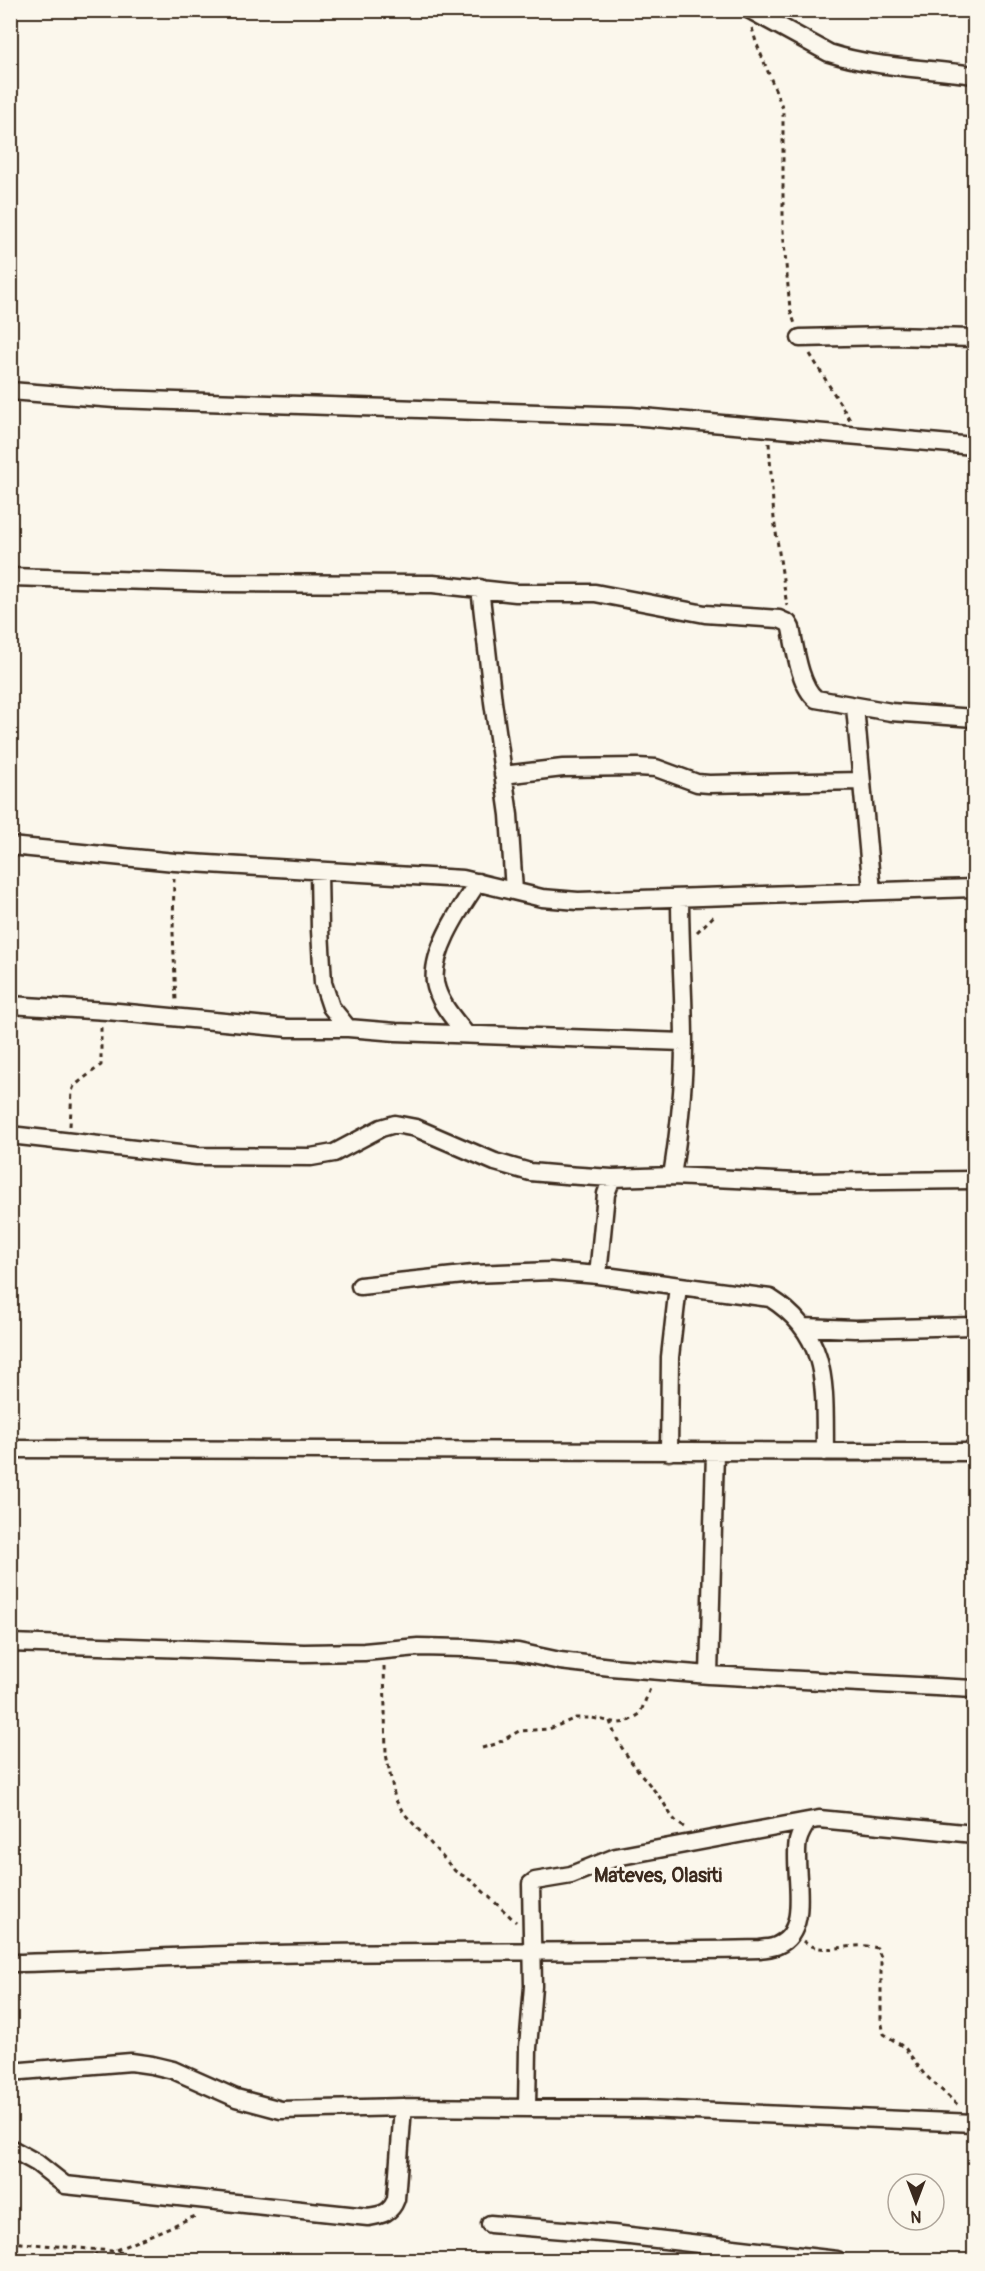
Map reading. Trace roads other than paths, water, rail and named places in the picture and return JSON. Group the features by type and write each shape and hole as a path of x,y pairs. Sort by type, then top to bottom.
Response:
{"street":[{"path":"751,11 828,53 842,57 907,68 975,75"},
{"path":"800,338 889,336 975,338"},
{"path":"10,391 115,399 631,416 975,446"},
{"path":"10,577 220,583 433,584 528,593 559,591 595,593 705,614 779,619 788,623 809,694 816,699 855,707 975,718"},
{"path":"480,588 492,702 511,842 514,891"},
{"path":"855,707 872,891"},
{"path":"503,775 563,768 637,767 656,768 703,784 862,781"},
{"path":"10,846 175,862 430,876 478,882 542,898 578,901 975,888"},
{"path":"319,871 323,983 331,1007 348,1028"},
{"path":"465,1033 447,1009 437,991 434,979 440,950 455,919 478,882"},
{"path":"672,1176 680,1132 684,1042 680,899"},
{"path":"10,1005 107,1011 257,1026 684,1042"},
{"path":"10,1135 197,1156 311,1157 334,1153 381,1128 395,1124 416,1128 495,1162 530,1172 612,1178 672,1176 796,1182 975,1180"},
{"path":"598,1275 606,1194 612,1178"},
{"path":"360,1286 505,1272 551,1271 770,1298 788,1309 804,1327 818,1353 824,1379 825,1452"},
{"path":"669,1452 670,1357 678,1286"},
{"path":"804,1327 855,1329 975,1326"},
{"path":"10,1449 975,1452"},
{"path":"709,1675 715,1452"},
{"path":"10,1643 304,1653 418,1647 498,1650 560,1661 709,1675 975,1689"},
{"path":"527,2107 528,2048 533,1986 530,1893 531,1884 535,1881 571,1875 616,1857 819,1819 975,1834"},
{"path":"10,1963 229,1955 760,1949 778,1945 787,1938 796,1922 799,1905 797,1843 808,1821"},
{"path":"10,2072 131,2062 173,2070 236,2098 281,2110 527,2107 819,2115 968,2123"},
{"path":"10,2148 38,2163 65,2185 368,2217 387,2212 393,2208 396,2199 403,2107"},
{"path":"490,2224 653,2238 837,2260"}],"district":[{"name":"Mateves, Olasiti","path":"658,1875"}]}
